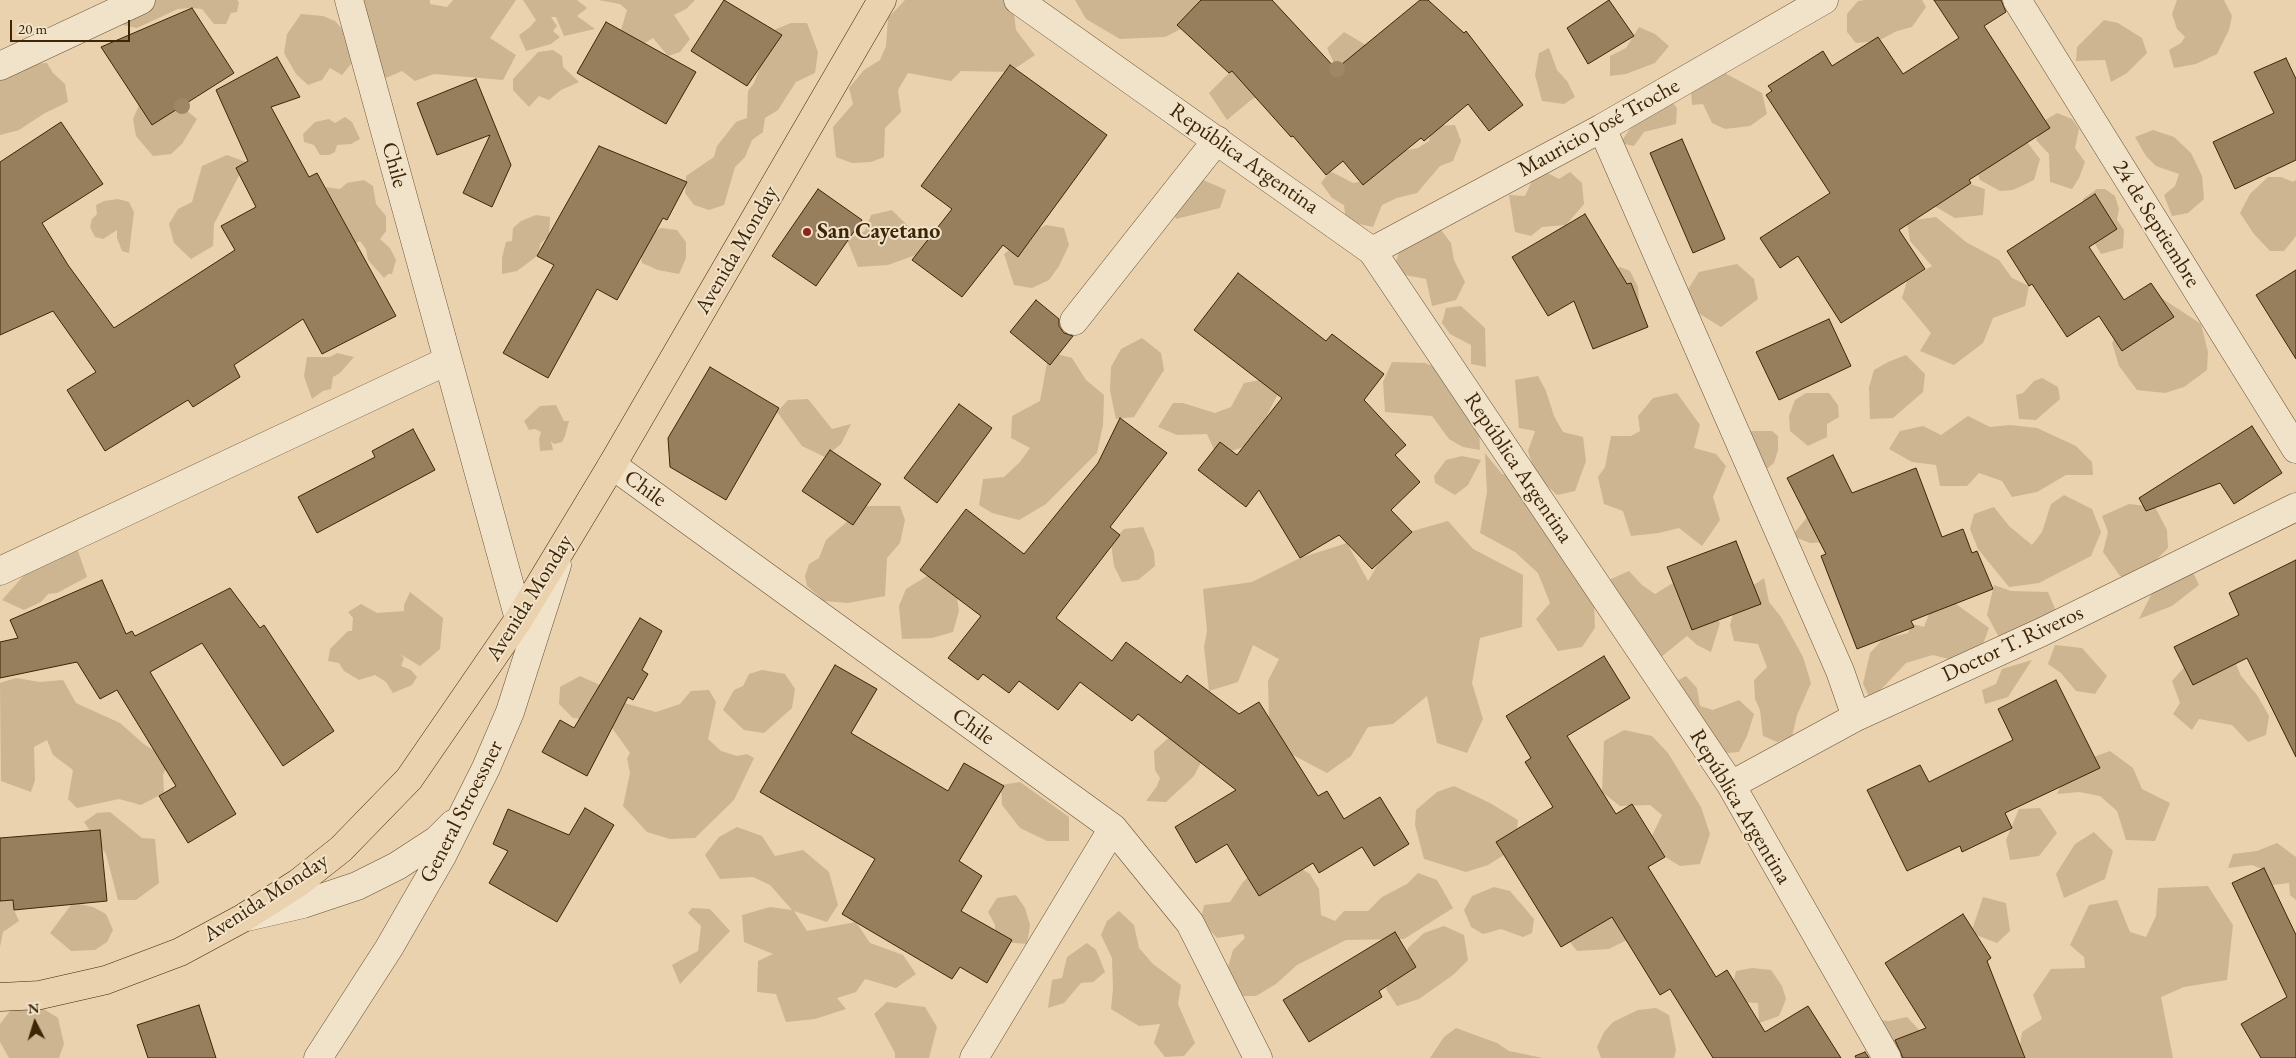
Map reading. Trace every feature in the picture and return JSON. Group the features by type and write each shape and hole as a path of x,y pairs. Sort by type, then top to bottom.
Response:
{"main road":[{"name":"Avenida Monday","path":"0,997 40,995 106,980 180,952 243,918 298,883 341,849 410,778 519,619 564,545 882,0"}],"street":[{"path":"0,66 141,0"},
{"name":"Chile","path":"349,0 519,619"},
{"name":"República Argentina","path":"1018,0 1372,251 1731,785 1887,1058"},
{"name":"Mauricio José Troche","path":"1372,251 1602,128 1824,0"},
{"name":"24 de Septiembre","path":"2017,0 2296,449"},
{"path":"1602,128 1840,671 1856,716"},
{"path":"1074,321 1217,140"},
{"path":"0,571 447,361"},
{"name":"Chile","path":"612,465 1112,828 1190,923 1258,1058"},
{"name":"Doctor T. Riveros","path":"1731,785 1856,716 2042,632 2296,507"},
{"name":"General Stroessner","path":"318,1058 389,948 463,815 510,712 564,545"},
{"path":"243,918 303,904 357,886 397,866 437,840 463,815"},
{"path":"974,1058 1112,828"}],"shaded area":[{"path":"127,0 237,0 239,2 237,12 231,13 226,24 214,24 202,9 192,8 178,9 137,28 123,25"},
{"path":"354,0 430,0 430,4 447,7 453,0 516,0 490,38 516,55 503,80 434,74 415,81 402,71 386,78 368,55"},
{"path":"523,0 577,0 587,8 577,16 595,29 564,36 556,17 551,17 557,26 553,31 560,37 551,44 526,51 519,35 536,20"},
{"path":"598,0 695,0 686,9 674,15 690,39 680,52 668,56 653,38 645,43 623,45 621,30 627,10 620,4"},
{"path":"905,0 1008,0 1014,14 1016,30 1035,55 1010,72 961,71 951,81 908,73 898,90 901,112 885,128 884,157 871,162 852,163 836,157 833,127 853,104 849,88 864,70 880,60 886,46 888,18"},
{"path":"1075,0 1220,0 1207,16 1165,37 1120,39 1086,19"},
{"path":"1922,0 1926,7 1912,27 1897,31 1878,41 1856,43 1847,32 1847,14 1858,1"},
{"path":"2177,0 2224,0 2232,16 2229,30 2217,54 2196,64 2174,68 2169,50 2181,43 2185,37 2177,29 2172,14"},
{"path":"301,14 323,16 335,21 357,45 351,64 342,75 330,68 322,80 308,85 296,74 284,53 287,34"},
{"path":"2104,20 2118,23 2142,38 2147,53 2127,73 2111,82 2105,60 2076,61 2077,47"},
{"path":"791,23 807,23 818,52 815,73 796,82 778,110 765,118 763,132 752,140 745,157 735,167 724,205 709,210 694,205 685,193 686,176 714,157 717,146 736,122 747,118 748,91 754,83 759,70 754,53 759,36"},
{"path":"1639,27 1655,34 1669,46 1655,63 1626,74 1610,76 1610,56 1626,48"},
{"path":"1344,32 1376,51 1338,72 1327,48"},
{"path":"1549,48 1557,70 1567,81 1575,97 1564,104 1542,101 1535,75 1539,53"},
{"path":"553,50 562,56 563,67 579,82 561,90 549,100 539,96 529,107 513,90 513,79 538,52"},
{"path":"1252,50 1299,69 1251,100 1227,120 1209,93"},
{"path":"47,63 53,73 65,84 68,102 45,113 19,130 0,135 0,76 27,64"},
{"path":"1721,71 1762,93 1767,114 1750,126 1725,129 1712,123 1703,104 1692,105 1691,90"},
{"path":"169,96 197,119 182,144 171,154 153,156 136,136 133,119 139,105"},
{"path":"1671,101 1677,108 1676,124 1644,132 1634,146 1620,143 1635,122"},
{"path":"2057,113 2072,119 2079,129 2075,148 2085,162 2079,178 2072,189 2050,182 2049,154 2036,140 2042,122"},
{"path":"345,117 352,122 360,139 351,144 337,145 335,152 329,155 320,155 314,145 304,142 303,134 315,122 329,119 335,123"},
{"path":"1455,125 1461,141 1453,161 1440,166 1417,193 1397,198 1382,205 1373,227 1346,221 1344,205 1332,198 1321,183 1330,171 1353,183 1369,180 1398,152 1418,148 1429,141 1432,126"},
{"path":"2153,130 2174,137 2191,153 2202,176 2204,199 2188,213 2172,216 2164,195 2175,186 2179,174 2156,166 2146,156 2135,137"},
{"path":"2027,142 2040,159 2034,180 2013,190 2000,191 1980,180 1973,160"},
{"path":"227,155 246,162 214,224 213,246 191,259 174,243 169,224 178,209 192,202 202,166"},
{"path":"1538,168 1559,179 1570,172 1582,183 1584,204 1566,225 1542,227 1531,236 1515,232 1509,195 1525,196"},
{"path":"2268,177 2281,177 2293,182 2296,180 2296,236 2284,251 2270,251 2254,234 2240,213 2250,194"},
{"path":"1953,178 1985,189 1983,215 1955,218 1915,195"},
{"path":"1201,179 1226,190 1220,208 1176,219 1170,203"},
{"path":"364,180 373,186 376,204 386,216 386,231 380,239 390,248 396,260 392,274 388,274 384,278 368,260 366,249 360,241 352,245 325,187 340,189 347,183"},
{"path":"2097,189 2105,189 2115,196 2119,209 2117,220 2124,230 2123,248 2101,254 2091,237 2084,216 2083,199"},
{"path":"118,199 129,202 134,212 129,253 122,251 117,238 117,230 103,239 95,237 90,227 92,219 97,214 96,205 104,201"},
{"path":"892,210 908,226 930,238 924,252 888,265 858,267 847,240 865,231 871,215"},
{"path":"536,215 550,217 549,236 541,243 537,256 517,271 502,274 502,258 506,242 512,241 513,228 521,221"},
{"path":"1936,217 1966,242 1999,260 2012,278 2029,286 2025,306 1993,318 1983,343 1954,365 1920,351 1931,333 1902,298 1907,281 1932,266 1910,241 1907,221"},
{"path":"1046,225 1064,228 1069,245 1059,266 1049,280 1032,288 1014,285 1004,254 1029,234"},
{"path":"1438,226 1451,243 1454,260 1465,282 1456,300 1432,306 1426,279 1405,275 1396,261 1406,232"},
{"path":"661,228 677,230 686,242 686,258 679,274 658,270 642,263 639,246 646,237"},
{"path":"1737,264 1754,279 1758,299 1721,327 1680,302 1699,272"},
{"path":"1620,267 1630,271 1638,287 1640,313 1604,273"},
{"path":"2160,297 2201,324 2208,352 2207,370 2184,387 2165,393 2137,390 2119,366 2112,343 2122,325"},
{"path":"1461,306 1485,328 1486,367 1471,364 1471,345 1450,334 1442,323 1446,308"},
{"path":"1142,338 1161,353 1164,370 1134,417 1116,419 1110,391 1111,367 1121,349"},
{"path":"1049,352 1072,358 1086,380 1104,395 1103,425 1097,453 1046,504 1019,520 992,513 979,505 983,479 1004,477 1020,462 1030,448 1011,438 1012,416 1040,401"},
{"path":"337,353 354,357 340,373 333,377 331,389 323,391 312,399 304,376 307,357 330,357"},
{"path":"1906,355 1925,374 1923,392 1893,418 1870,419 1869,387 1874,370"},
{"path":"1392,362 1425,363 1440,369 1479,426 1480,450 1463,447 1449,439 1432,416 1385,412 1383,382"},
{"path":"1538,376 1546,391 1554,416 1563,432 1583,437 1586,461 1575,491 1557,495 1536,476 1528,451 1535,431 1519,428 1515,380"},
{"path":"2042,378 2058,387 2060,399 2036,420 2019,419 2016,395 2023,393 2034,381"},
{"path":"1265,379 1278,394 1252,444 1217,456 1207,434 1177,435 1158,427 1173,403 1183,403 1215,413 1231,407 1244,383"},
{"path":"1677,393 1700,425 1694,448 1716,454 1726,466 1713,497 1720,520 1702,546 1679,528 1659,533 1631,536 1623,511 1604,504 1598,477 1605,467 1611,436 1631,436 1640,431 1638,416 1653,398"},
{"path":"1806,393 1829,393 1838,405 1839,417 1827,424 1827,437 1808,446 1790,431 1789,416 1795,400"},
{"path":"808,399 832,429 851,424 841,444 825,457 802,446 777,412 788,400"},
{"path":"556,405 564,421 569,421 565,436 562,442 554,444 551,441 553,450 540,451 539,439 541,432 535,429 529,430 524,421 540,406"},
{"path":"1968,416 1990,427 2010,425 2037,428 2076,446 2092,462 2093,475 2066,475 2037,492 2012,497 2002,481 1979,473 1967,486 1940,486 1936,465 1912,462 1889,449 1900,431 1923,426 1941,435"},
{"path":"1744,431 1772,431 1778,436 1778,450 1774,463 1759,475"},
{"path":"1485,453 1502,474 1522,475 1593,580 1595,628 1582,647 1558,651 1536,619 1550,603 1538,573 1515,552 1480,533 1487,492"},
{"path":"1462,456 1481,460 1468,485 1455,495 1435,483 1434,476 1446,460"},
{"path":"2064,495 2092,509 2101,532 2091,556 2039,583 2009,587 1978,549 1970,529 1974,514 1994,507 2009,526 2032,545 2042,532 2051,504"},
{"path":"2129,504 2155,507 2167,530 2168,548 2141,575 2120,576 2103,552 2108,532 2102,516"},
{"path":"865,506 900,506 905,520 900,543 887,558 885,596 848,603 824,601 807,586 805,576 809,564 819,558 826,540"},
{"path":"1812,511 1831,542 1810,543 1792,536"},
{"path":"1448,521 1473,549 1523,575 1522,627 1480,638 1472,683 1483,719 1467,753 1437,743 1427,696 1393,724 1368,727 1351,756 1327,773 1291,754 1269,719 1268,681 1279,659 1253,645 1238,682 1209,691 1204,647 1207,631 1203,589 1252,582 1300,558 1347,543 1368,581 1395,536"},
{"path":"1143,527 1154,552 1155,566 1138,580 1122,582 1114,566 1111,543 1124,529"},
{"path":"71,531 87,577 57,593 48,594 41,602 24,610 2,600 33,565"},
{"path":"2189,564 2199,585 2172,606 2139,619 2154,589"},
{"path":"1629,571 1642,585 1655,594 1673,583 1692,586 1720,623 1711,652 1697,645 1687,636 1655,662 1635,669 1606,588 1611,579"},
{"path":"927,576 950,579 955,584 959,611 953,632 932,638 902,639 899,606 906,589"},
{"path":"1764,578 1769,602 1781,617 1803,657 1811,683 1797,715 1792,737 1777,742 1763,736 1760,710 1755,699 1754,680 1767,667 1758,644 1734,641 1730,625 1735,607 1745,591"},
{"path":"1994,585 2011,591 2048,592 2056,611 2001,641 1987,615"},
{"path":"410,592 443,618 440,649 420,666 400,654 404,658 401,666 411,670 417,677 412,685 393,693 386,682 375,675 359,680 344,671 339,663 328,661 330,649 348,631 352,631 353,618 348,612 361,604 377,613 404,611 404,605"},
{"path":"1952,601 1989,628 1980,652 1960,662 1933,655 1906,663 1871,700 1863,684 1870,653 1883,639 1908,633 1912,624 1924,627 1933,603"},
{"path":"2055,645 2082,648 2107,676 2095,694 2076,691 2061,673 2048,664"},
{"path":"2231,652 2241,676 2257,695 2269,716 2266,735 2248,742 2232,725 2199,719 2192,730 2173,714 2180,703 2172,681 2187,664"},
{"path":"2032,660 2008,697 1985,704 1982,690 1996,684 2002,669"},
{"path":"762,670 785,674 795,689 792,708 764,733 744,730 723,710 734,690 743,686 749,674"},
{"path":"580,676 600,685 608,704 621,702 656,712 680,704 691,691 709,690 716,702 708,739 721,751 737,756 747,754 754,758 734,800 695,838 670,839 647,832 623,806 630,773 627,758 630,753 607,721 573,718 559,704 560,687"},
{"path":"1686,676 1697,688 1700,706 1713,710 1739,700 1754,714 1747,736 1739,752 1702,755 1671,684"},
{"path":"16,678 40,682 63,680 76,703 120,723 145,745 170,760 163,775 164,793 141,805 119,799 77,808 68,799 73,770 53,755 47,740 34,747 35,780 31,792 1,781 0,683"},
{"path":"1624,730 1652,736 1668,753 1701,807 1710,834 1700,864 1680,866 1647,846 1662,815 1650,805 1620,806 1602,792 1604,741"},
{"path":"1176,731 1207,751 1194,776 1166,802 1146,801 1157,786 1160,778 1155,770 1154,751"},
{"path":"2110,751 2133,768 2142,789 2170,803 2155,841 2126,840 2117,811 2100,796 2079,792 2057,794 2070,766"},
{"path":"1020,782 1069,817 1069,841 1047,841 1020,828 1002,805 1001,785"},
{"path":"1454,786 1490,803 1518,820 1515,848 1488,865 1466,872 1424,859 1415,825 1416,810 1437,792"},
{"path":"2040,808 2057,833 2039,856 2010,860 2006,840 2019,809"},
{"path":"110,812 142,838 155,839 159,883 136,900 118,900 106,854 84,822 97,813"},
{"path":"737,827 762,836 775,856 803,850 829,872 838,905 827,922 794,911 807,931 856,922 870,943 903,955 916,974 896,988 865,979 856,992 837,998 846,1009 815,1019 786,1022 776,994 757,992 758,961 773,954 744,942 742,915 770,907 792,910 770,885 753,877 720,879 705,855 719,837"},
{"path":"2094,832 2113,851 2105,879 2064,898 2056,874 2075,844"},
{"path":"2277,843 2296,857 2296,900 2290,895 2289,883 2273,885 2262,869 2252,865 2228,868 2233,854 2257,851"},
{"path":"1300,868 1310,874 1319,889 1321,915 1335,921 1344,911 1368,911 1382,897 1407,884 1418,873 1437,880 1453,908 1404,939 1346,940 1297,965 1276,984 1256,996 1232,996 1228,967 1233,950 1245,938 1243,934 1217,938 1201,920 1204,905 1230,902 1243,882 1253,872"},
{"path":"1579,877 1631,938 1609,949 1577,951 1560,929"},
{"path":"0,878 16,888 14,910 19,921 3,932 0,947"},
{"path":"2208,886 2233,925 2227,980 2184,987 2161,997 2173,1058 2018,1058 2022,1032 2042,1019 2033,995 2051,969 2085,968 2084,957 2070,945 2089,905 2117,900 2130,932 2146,937 2156,916 2158,888"},
{"path":"1494,887 1510,891 1534,919 1532,933 1523,937 1501,929 1483,934 1471,927 1464,910 1472,896"},
{"path":"1016,895 1025,908 1030,925 1027,944 994,941 995,925 988,912 997,898"},
{"path":"1983,897 2006,903 2010,931 1997,943 1971,933"},
{"path":"79,904 93,907 106,914 113,930 107,942 95,950 71,951 50,933 71,905"},
{"path":"692,908 710,909 730,931 680,984 672,965 698,951 701,926 688,913"},
{"path":"1119,911 1134,925 1139,948 1153,964 1181,985 1178,1004 1195,1043 1184,1056 1165,1057 1154,1043 1160,1024 1139,1026 1111,1009 1113,989 1112,958 1101,935 1107,921"},
{"path":"1444,926 1464,935 1468,960 1453,975 1419,999 1397,1006 1386,989 1394,969 1404,964 1408,948 1424,933"},
{"path":"1087,943 1096,950 1105,972 1093,982 1081,983 1064,1003 1048,1008 1052,980 1062,978 1067,957"},
{"path":"1752,968 1771,970 1782,986 1786,999 1779,1016 1759,1023 1758,1003 1741,1002 1732,988 1736,971"},
{"path":"887,1002 925,1007 937,1027 929,1058 895,1058 895,1053 874,1014"},
{"path":"39,1006 58,1018 64,1044 59,1058 9,1058 0,1042 0,1024 13,1007"},
{"path":"1656,1008 1669,1015 1676,1050 1674,1058 1601,1058 1597,1047 1604,1032 1613,1022 1638,1010"},
{"path":"1907,1017 1924,1035 1936,1058 1877,1058 1879,1020 1889,1021"},
{"path":"1456,1028 1497,1043 1509,1051 1543,1058 1430,1058 1444,1037"}],"building":[{"path":"724,0 782,35 747,86 691,51"},
{"path":"1201,0 1272,0 1336,69 1420,0 1428,0 1464,33 1466,31 1523,105 1489,131 1468,104 1424,141 1421,138 1363,185 1343,161 1326,175 1293,136 1291,137 1232,71 1229,73 1177,25"},
{"path":"1609,0 1634,36 1588,64 1567,28"},
{"path":"1934,0 2001,0 2006,12 1984,26 2050,128 1969,180 1971,183 1899,230 1925,269 1841,323 1798,256 1780,268 1760,238 1830,193 1766,95 1772,91 1768,86 1823,51 1832,66 1878,37 1903,74 1959,38"},
{"path":"192,8 234,73 152,125 101,47"},
{"path":"606,22 696,72 666,124 577,73"},
{"path":"277,57 300,97 271,107 309,177 317,173 396,316 322,354 303,319 234,365 240,377 193,407 188,400 105,451 67,390 96,372 53,311 0,335 0,162 61,122 103,184 42,223 68,265 114,328 235,250 221,226 256,207 236,168 248,161 216,90"},
{"path":"2286,58 2296,79 2296,160 2235,189 2213,142 2274,113 2254,72"},
{"path":"1010,65 1107,135 1018,257 1003,245 962,297 912,260 952,209 921,186"},
{"path":"476,79 511,165 492,207 463,193 490,135 437,155 417,103"},
{"path":"1682,139 1725,239 1693,253 1650,153"},
{"path":"599,146 687,182 667,220 663,218 617,300 597,289 548,378 503,353 554,265 537,256"},
{"path":"818,189 862,220 816,286 772,256"},
{"path":"2095,194 2117,229 2089,247 2124,300 2151,283 2174,317 2122,351 2099,316 2067,337 2032,284 2029,286 2007,251"},
{"path":"1585,214 1627,284 1631,283 1648,327 1593,349 1574,301 1548,316 1512,257"},
{"path":"2296,270 2296,359 2256,295"},
{"path":"1238,273 1326,341 1332,334 1384,374 1364,400 1406,445 1395,455 1420,482 1391,510 1412,532 1372,569 1339,535 1300,558 1259,490 1246,507 1198,470 1220,442 1237,455 1282,398 1194,330"},
{"path":"1036,300 1059,319 1059,326 1064,333 1073,336 1050,365 1010,332"},
{"path":"1829,319 1851,366 1779,400 1756,352"},
{"path":"710,367 779,408 726,500 670,467 668,438"},
{"path":"959,404 992,428 937,503 904,478"},
{"path":"1120,418 1167,453 1110,527 1120,535 1056,618 1112,661 1126,642 1181,683 1187,675 1239,714 1259,702 1318,796 1327,791 1344,819 1380,797 1409,844 1374,866 1362,847 1319,873 1313,863 1259,896 1227,844 1196,863 1175,827 1236,790 1138,714 1132,721 1080,682 1058,710 1019,681 1009,693 983,674 978,680 948,658 981,616 920,570 966,509 1024,554 1098,463"},
{"path":"2252,426 2282,473 2234,504 2220,483 2146,511 2139,498"},
{"path":"413,429 435,470 317,533 298,497 375,457 372,451"},
{"path":"830,450 881,484 853,525 802,491"},
{"path":"1833,455 1852,493 1916,468 1942,537 1963,529 1972,553 1977,551 1993,589 1911,621 1914,627 1857,649 1821,556 1826,554 1787,478"},
{"path":"1736,541 1761,604 1692,630 1667,567"},
{"path":"2296,560 2296,757 2247,658 2193,685 2174,647 2239,615 2229,593"},
{"path":"102,580 126,634 132,631 135,636 230,588 260,628 264,625 334,731 283,766 202,643 150,672 236,814 188,843 159,796 176,786 117,690 100,699 77,662 0,678 0,642 18,638 10,620"},
{"path":"640,618 662,631 642,670 648,674 633,700 628,697 587,776 542,752 560,720 574,728"},
{"path":"1604,656 1630,698 1567,736 1616,814 1632,804 1665,857 1648,867 1716,977 1727,970 1765,1032 1808,1006 1841,1058 1713,1058 1670,989 1660,995 1612,917 1561,947 1496,842 1553,807 1525,762 1531,758 1506,716"},
{"path":"835,665 877,689 851,733 948,791 964,763 1004,786 959,861 982,876 961,911 1012,940 987,983 960,967 952,979 842,914 875,859 760,792"},
{"path":"2056,680 2100,768 2005,813 2012,828 1962,852 1960,846 1907,871 1867,790 1920,765 1929,782 2013,740 1998,709"},
{"path":"585,808 614,825 557,922 489,883 508,851 493,844 508,809 569,835"},
{"path":"100,830 107,901 14,910 13,900 0,901 0,838"},
{"path":"2264,868 2296,935 2296,1058 2261,1058 2241,1024 2287,997 2232,883"},
{"path":"1963,914 1991,958 1987,961 2025,1058 1903,1058 1895,1040 1926,1028 1885,963"},
{"path":"1395,932 1416,967 1379,991 1382,997 1309,1042 1283,1000"},
{"path":"199,1005 216,1058 148,1058 137,1025"},
{"path":"1865,1052 1869,1058 1856,1058 1855,1056"}],"place":[{"name":"San Cayetano","path":"807,232"}]}
